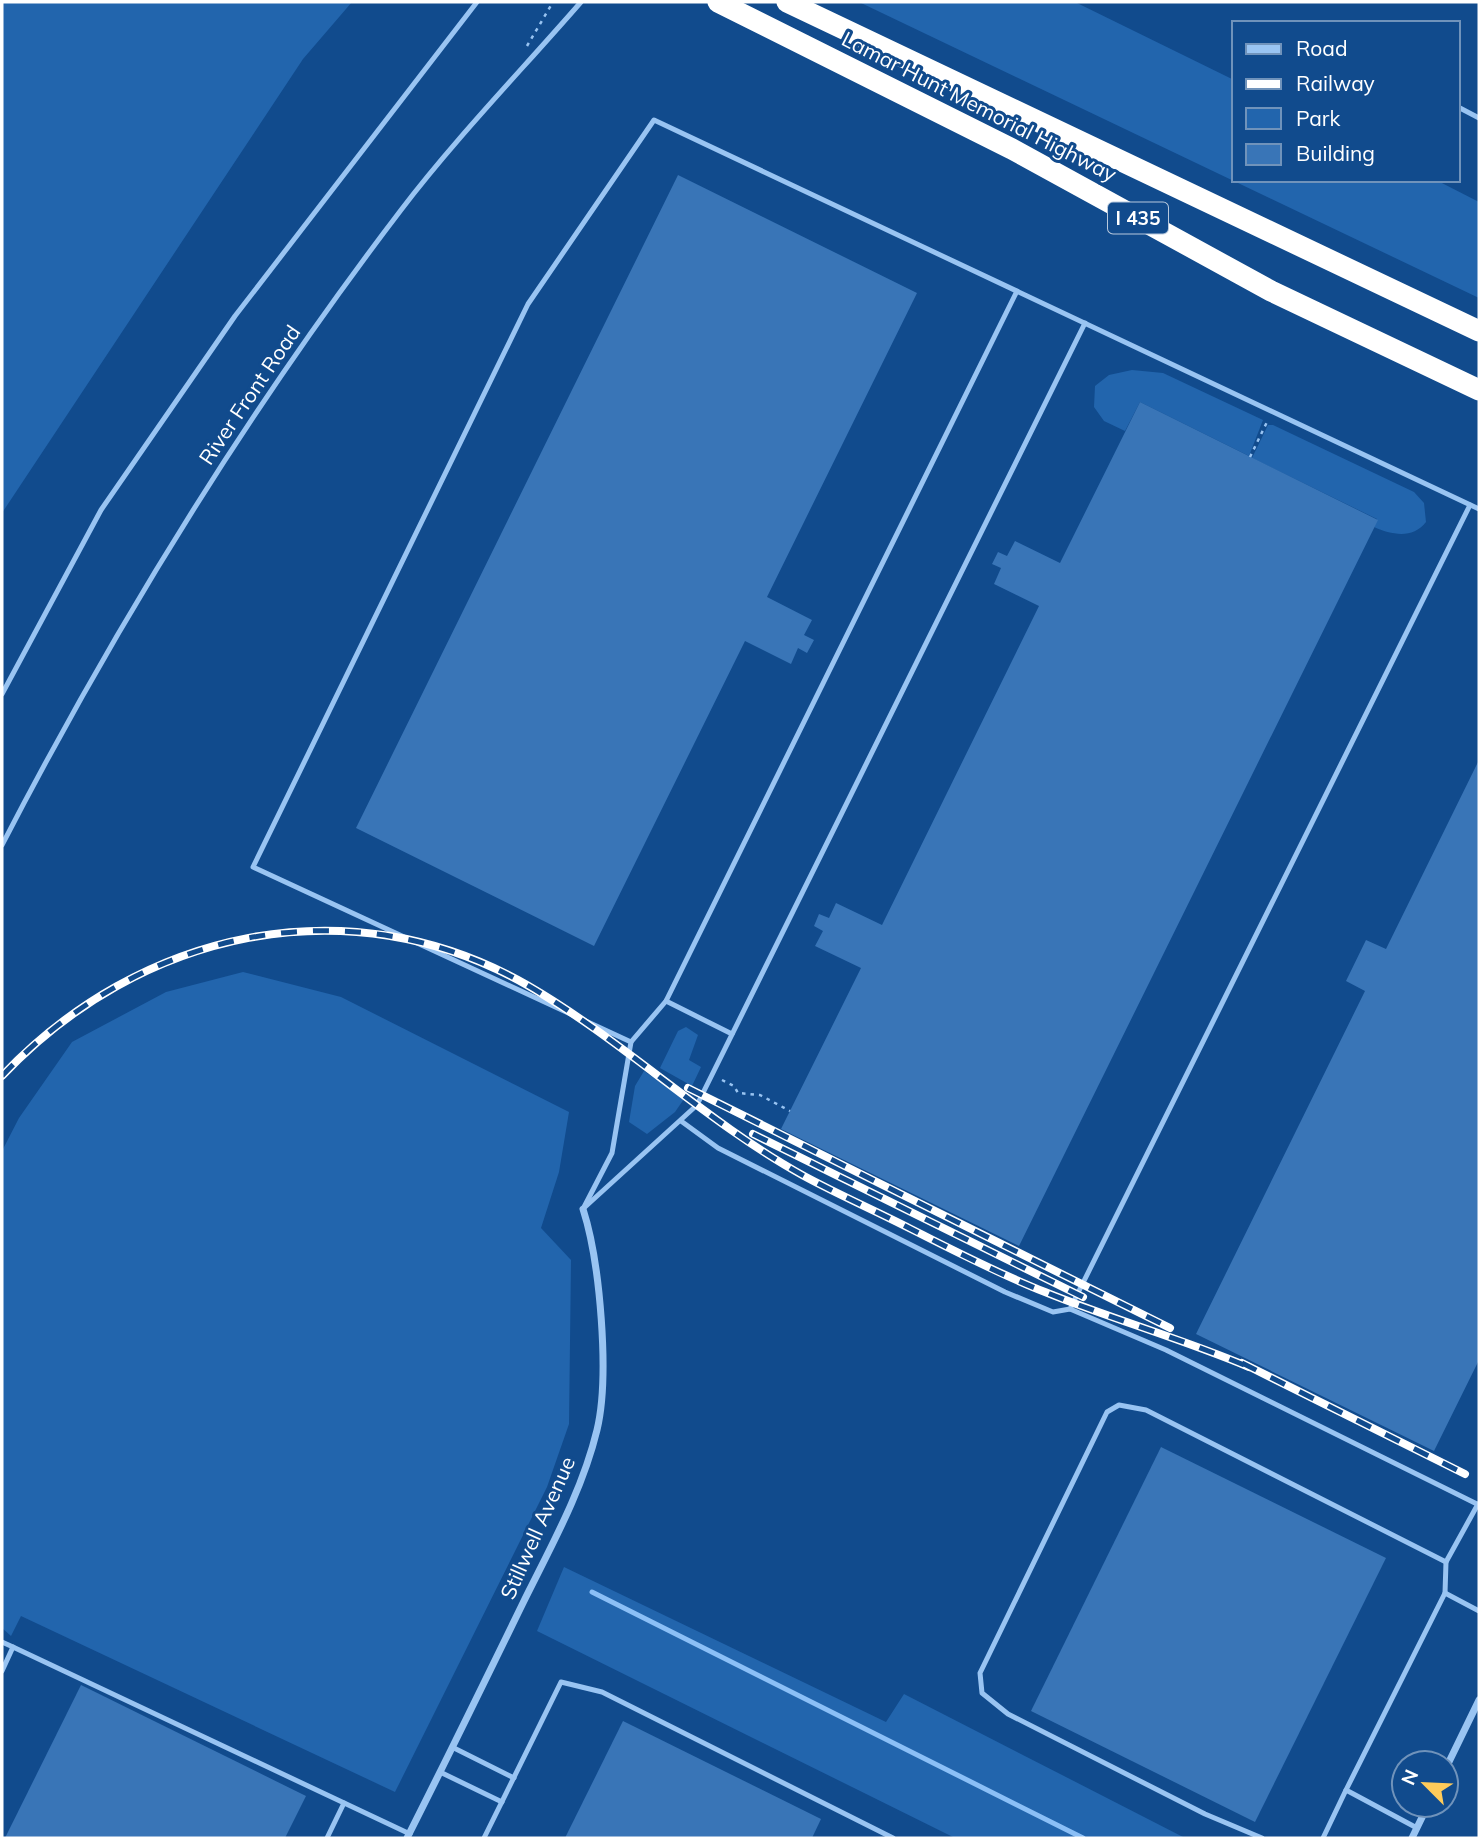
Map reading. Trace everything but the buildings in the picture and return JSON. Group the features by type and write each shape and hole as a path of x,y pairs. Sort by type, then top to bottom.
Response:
{"highway":[{"name":"Lamar Hunt Memorial Highway","path":"718,2 1012,149 1271,291 1479,390"},
{"name":"Lamar Hunt Memorial Highway","path":"788,2 1479,331"}],"street":[{"name":"Stillwell Avenue","path":"409,1836 566,1517 588,1462 598,1427 603,1388 596,1273 593,1242 583,1209"},
{"path":"1455,1749 1479,1700"},
{"path":"1412,1838 1421,1819"}],"lane":[{"path":"2,694 101,510 235,316 477,2"},
{"name":"River Front Road","path":"2,845 127,617 245,429 403,208 581,2"},
{"path":"1460,108 1479,118"},
{"path":"631,1042 253,867 528,304 654,120 1479,509"},
{"path":"583,1209 612,1153 631,1042 666,1001 1017,291"},
{"path":"583,1209 697,1105 1085,323"},
{"path":"1070,1309 1470,505"},
{"path":"666,1001 732,1034"},
{"path":"681,1121 718,1148 1005,1292 1053,1312 1070,1309 1166,1350 1478,1504 1446,1562 1445,1593 1323,1838"},
{"path":"1262,1838 1205,1814 1009,1714 982,1693 980,1673 1107,1412 1119,1405 1146,1410 1446,1562"},
{"path":"1445,1593 1479,1611"},
{"path":"2,1642 409,1836"},
{"path":"2,1671 13,1647"},
{"path":"484,1838 561,1682 602,1692 893,1838"},
{"path":"452,1747 514,1778"},
{"path":"440,1772 502,1802"},
{"path":"1346,1790 1417,1828"},
{"path":"327,1838 344,1803"}],"path":[{"path":"1250,457 1272,412"},
{"path":"712,1075 734,1086 738,1093 760,1096 790,1111"}],"green space":[{"path":"2,2 352,2 303,59 2,513"},
{"path":"859,2 1075,2 1232,79 1232,180"},
{"path":"1236,182 1440,182 1479,202 1479,298"},
{"path":"1132,370 1163,373 1263,420 1249,456 1140,402 1125,431 1104,421 1094,407 1095,386 1109,375"},
{"path":"1268,425 1414,492 1424,503 1426,522 1409,533 1381,530 1374,527 1377,519 1252,458"},
{"path":"243,972 341,997 569,1112 559,1172 541,1228 571,1260 569,1424 547,1487 395,1792 21,1616 11,1636 2,1628 2,1151 19,1118 72,1042 166,992"},
{"path":"686,1027 698,1035 689,1060 701,1067 692,1086 660,1068 678,1031"},
{"path":"644,1071 684,1099 675,1112 647,1134 629,1122 635,1086"},
{"path":"564,1567 886,1722 904,1694 1185,1838 955,1838 537,1631"}],"waterway":[{"path":"592,1592 1083,1838"}],"railway":[{"path":"2,1076 57,1026 117,986 181,957 249,938 318,931 389,936 459,954 527,985 563,1007 768,1155 831,1190 1028,1285 1249,1367"},
{"path":"688,1088 1170,1328"},
{"path":"753,1134 1083,1297"},
{"path":"1242,1363 1465,1474"}]}
